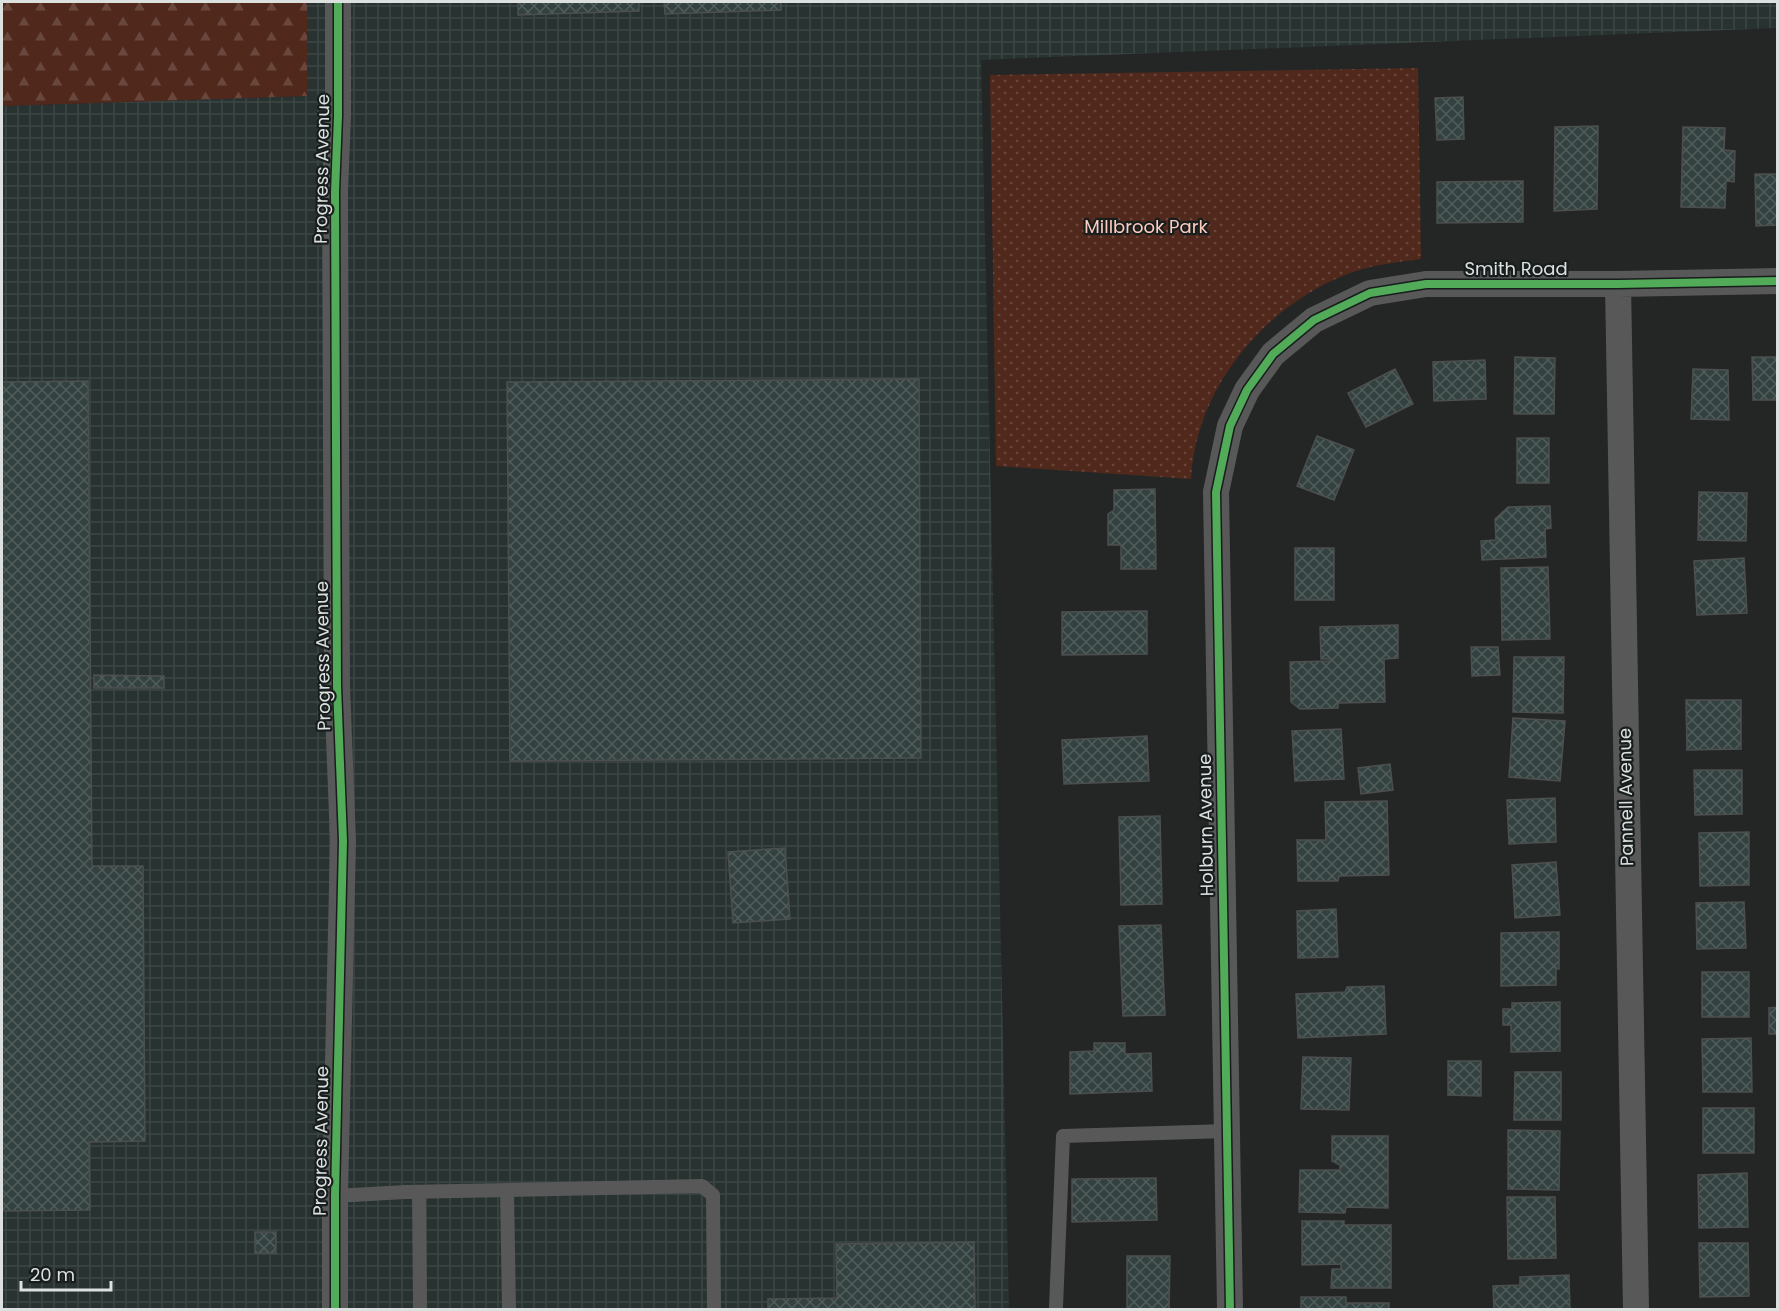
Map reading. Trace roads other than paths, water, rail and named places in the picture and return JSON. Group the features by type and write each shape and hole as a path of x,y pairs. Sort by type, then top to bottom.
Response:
{"street":[{"name":"Progress Avenue","path":"335,1310 342,841 337,651 335,192 338,2"},
{"name":"Smith Road","path":"1273,354 1314,320 1370,293 1426,284 1778,281"},
{"name":"Pannell Avenue","path":"1618,284 1636,1310"},
{"name":"Holburn Avenue","path":"1230,1310 1216,492 1230,426 1246,390 1273,354"}],"lane":[{"path":"1056,1308 1063,1136 1227,1131"},
{"path":"335,1196 702,1186 713,1195 714,1310"},
{"path":"507,1190 508,1310"},
{"path":"419,1192 420,1310"}],"park label":[{"name":"Millbrook Park","path":"1146,227"}]}
